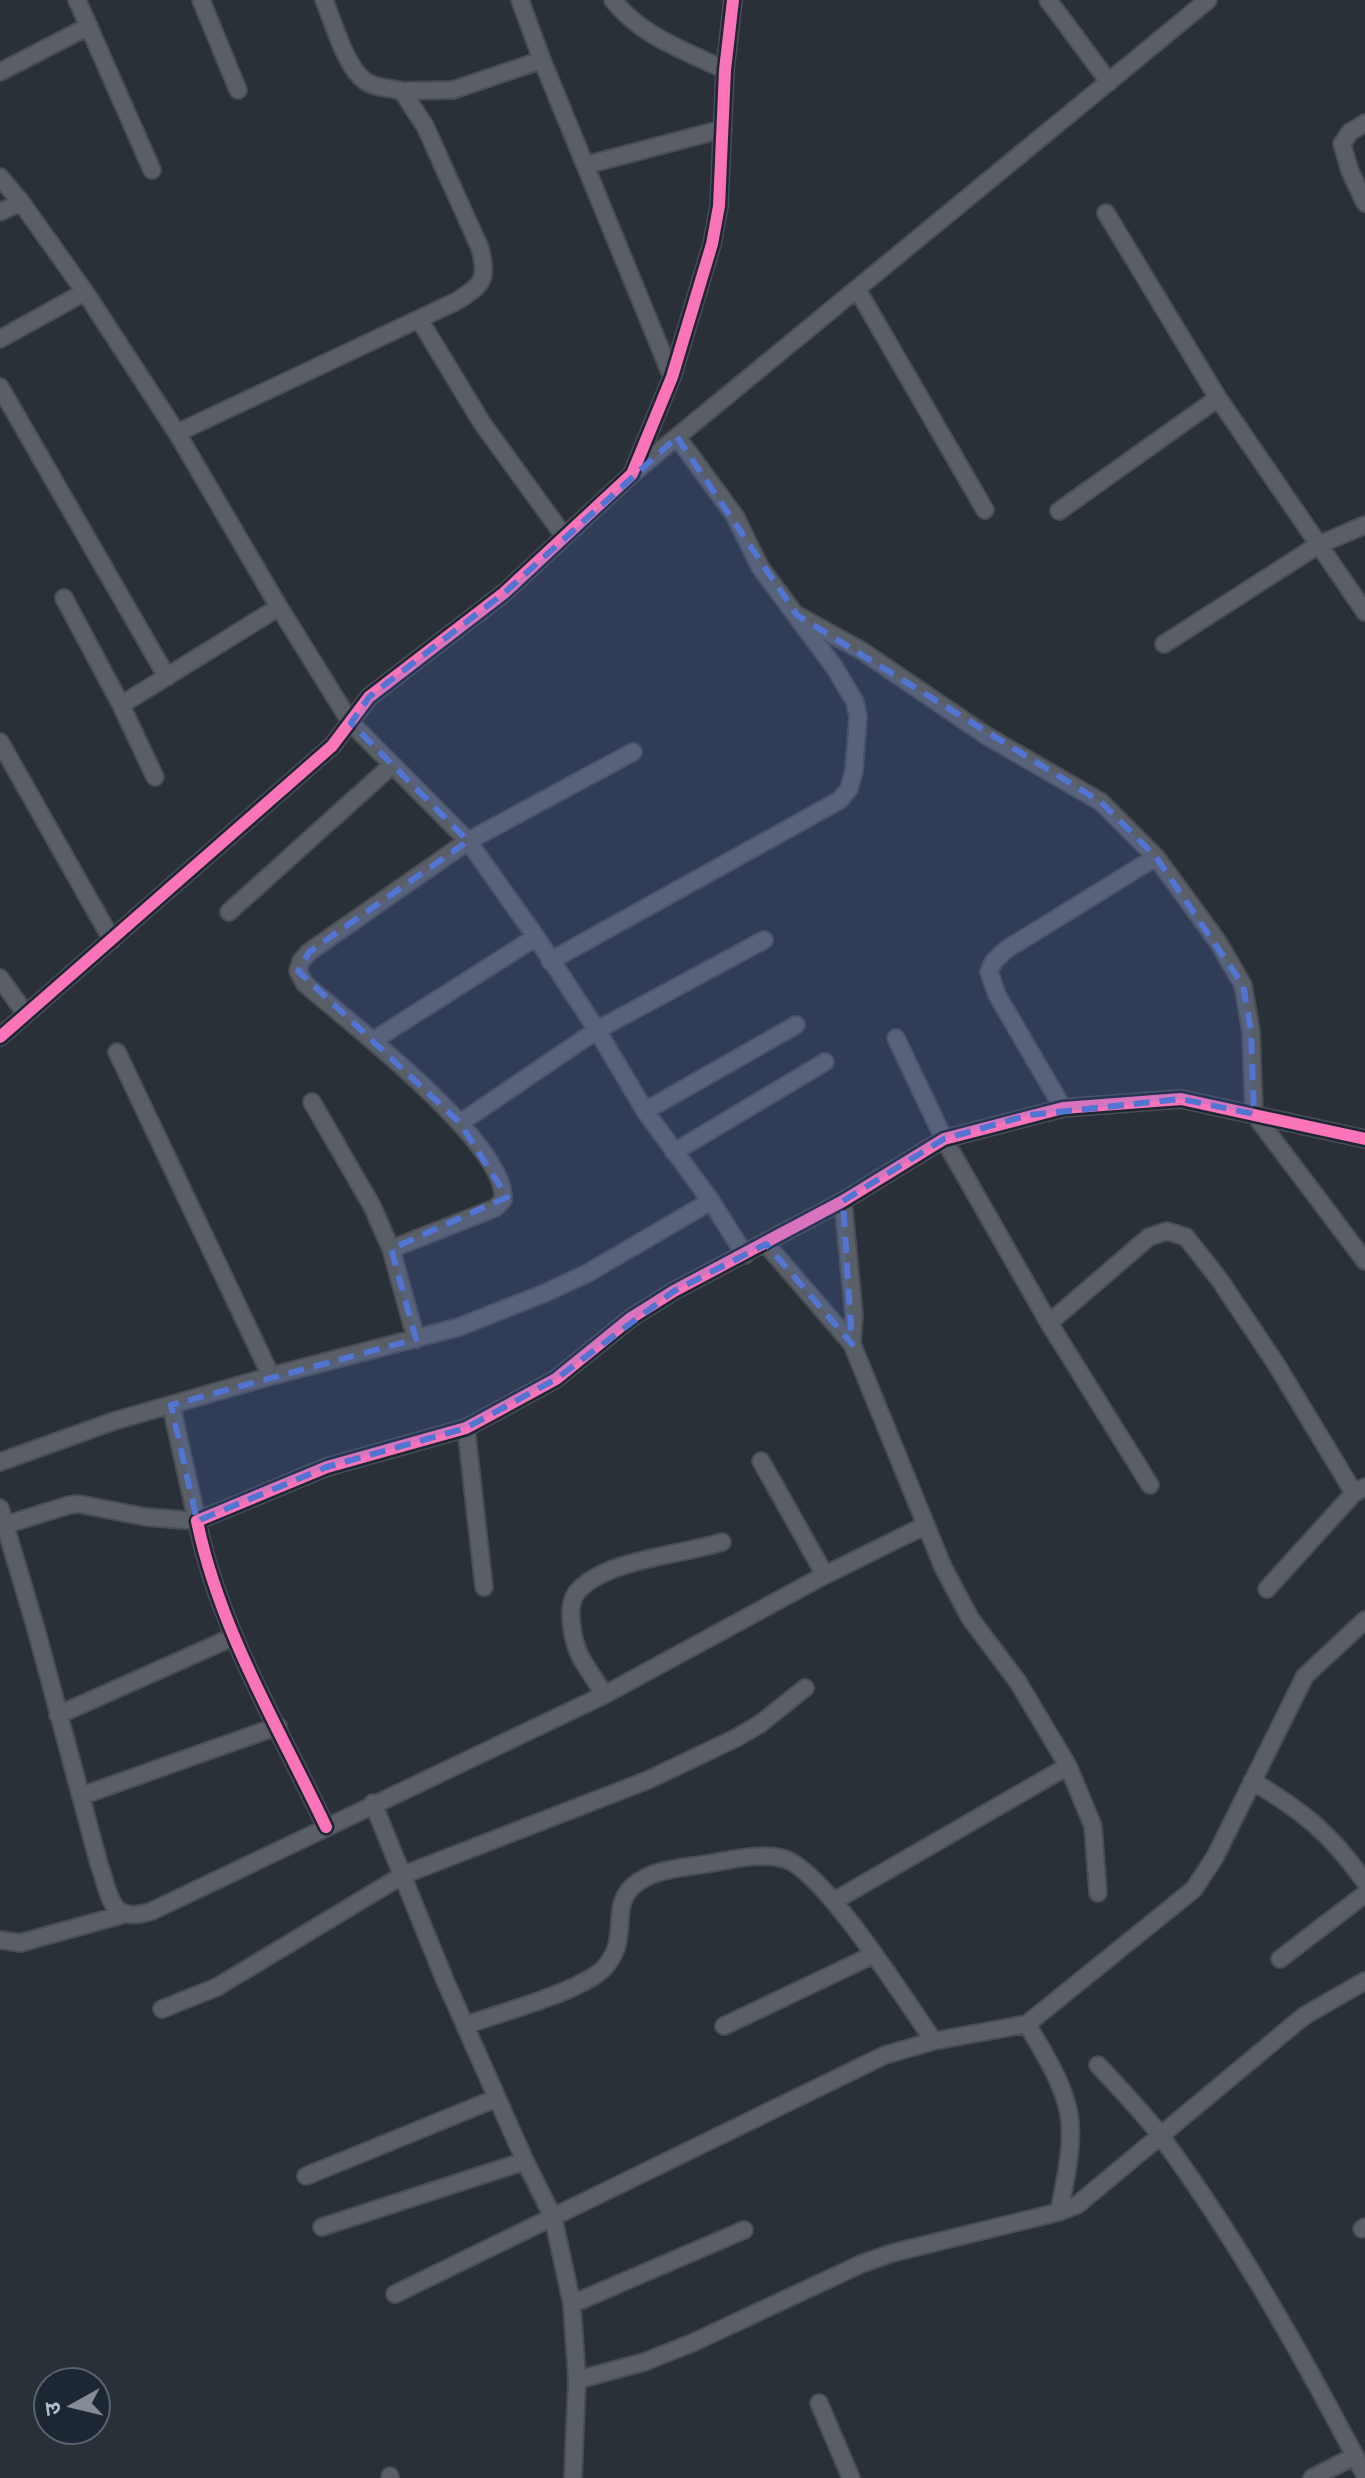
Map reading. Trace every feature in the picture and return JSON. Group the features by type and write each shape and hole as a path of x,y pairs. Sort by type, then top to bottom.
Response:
{"street":[{"path":"77,0 152,170"},
{"path":"201,0 238,90"},
{"path":"324,0 359,75 372,84 402,91 453,90 542,60"},
{"path":"520,0 672,377"},
{"path":"613,0 627,19 643,31 725,70"},
{"path":"632,474 672,377 712,244 719,206 725,70 733,0"},
{"path":"1048,0 1109,82"},
{"path":"0,1037 332,746 369,697 504,593 632,474 1208,0"},
{"path":"0,72 89,26"},
{"path":"177,433 457,301 479,286 484,269 480,248 425,126 402,91"},
{"path":"1365,123 1350,132 1342,144 1365,203"},
{"path":"586,165 723,129"},
{"path":"0,177 85,292 177,433 351,723 468,841 536,937 645,1111 711,1201 745,1255"},
{"path":"0,212 21,202"},
{"path":"1106,213 1218,398 1365,612"},
{"path":"857,289 985,510"},
{"path":"0,339 85,292"},
{"path":"419,319 482,423 564,536"},
{"path":"0,387 167,677"},
{"path":"1059,511 1218,398"},
{"path":"550,961 819,813 840,800 849,789 857,742 855,702 844,681 760,567 735,516 677,437"},
{"path":"1164,644 1318,545 1365,525"},
{"path":"64,598 155,777"},
{"path":"121,705 279,607"},
{"path":"797,615 862,651 987,736 1101,802 1156,857 1218,942 1243,985 1251,1031 1254,1114 1365,1261"},
{"path":"0,742 112,940"},
{"path":"391,1249 495,1208 503,1200 504,1191 491,1165 440,1101 374,1040 305,984 298,971 301,961 309,952 468,841 633,752"},
{"path":"229,912 392,765"},
{"path":"1063,1108 997,995 989,972 994,961 1007,949 1156,857"},
{"path":"374,1040 536,937"},
{"path":"460,1123 597,1030 764,940"},
{"path":"0,978 25,1013"},
{"path":"645,1111 796,1025"},
{"path":"896,1038 944,1139 1049,1323 1150,1485"},
{"path":"117,1052 271,1376"},
{"path":"674,1152 825,1062"},
{"path":"121,1915 112,1901 99,1864 2,1516 79,1504 146,1517 197,1521 327,1467 466,1428 556,1379 631,1318 663,1298 843,1201 944,1139 1063,1108 1181,1099 1365,1139"},
{"path":"312,1102 372,1206 391,1249 416,1339"},
{"path":"0,1462 114,1421 459,1327 588,1273 711,1201"},
{"path":"843,1201 854,1315 852,1344"},
{"path":"1049,1323 1149,1237 1167,1231 1186,1237 1219,1279 1359,1490 1267,1589"},
{"path":"766,1244 852,1344 943,1567 970,1618 1018,1682 1068,1766 1093,1826 1098,1893"},
{"path":"171,1405 203,1551 233,1637 326,1827"},
{"path":"466,1428 484,1587"},
{"path":"761,1461 825,1575"},
{"path":"0,1940 20,1943 121,1915 129,1917 152,1911 604,1695 825,1575 926,1525"},
{"path":"604,1695 575,1641 572,1602 577,1593 618,1567 722,1542"},
{"path":"395,2294 885,2055 934,2041 1027,2024 1194,1889 1215,1857 1305,1676 1365,1620"},
{"path":"58,1715 233,1637"},
{"path":"162,2009 217,1987 403,1875 648,1780 736,1738 760,1724 805,1688"},
{"path":"81,1796 278,1726"},
{"path":"834,1901 1068,1766"},
{"path":"1252,1781 1319,1826 1343,1850 1365,1882"},
{"path":"373,1803 497,2098 553,2217 572,2304 577,2380 573,2478"},
{"path":"466,2025 595,1976 608,1963 618,1944 622,1902 628,1891 645,1878 663,1871 765,1856 797,1864 834,1901 934,2041"},
{"path":"1280,1959 1365,1894"},
{"path":"724,2026 873,1955"},
{"path":"577,2380 644,2362 692,2343 892,2253 1077,2205 1304,2016 1365,1981"},
{"path":"1027,2024 1046,2057 1069,2115 1070,2142 1059,2212"},
{"path":"1098,2065 1162,2137 1224,2230 1288,2333 1365,2475"},
{"path":"306,2176 497,2098"},
{"path":"322,2227 525,2161"},
{"path":"572,2304 744,2230"},
{"path":"819,2403 851,2478"},
{"path":"1312,2478 1355,2456"}],"highlighted area":[{"path":"677,437 797,615 1101,802 1156,857 1243,985 1251,1031 1254,1114 1181,1099 1029,1115 944,1139 843,1201 852,1344 766,1244 674,1291 556,1379 466,1428 327,1467 197,1521 171,1405 416,1339 391,1249 507,1197 460,1123 298,971 309,952 468,841 351,723 369,697 504,593"}],"cycle path":[{"path":"0,1037 332,746 369,697 504,593 632,474 672,377 712,244 719,206 725,70 733,0"},
{"path":"326,1827 235,1639 207,1561 197,1521 327,1467 466,1428 556,1379 631,1318 674,1291 843,1201 944,1139 1063,1108 1181,1099 1365,1139"}]}
